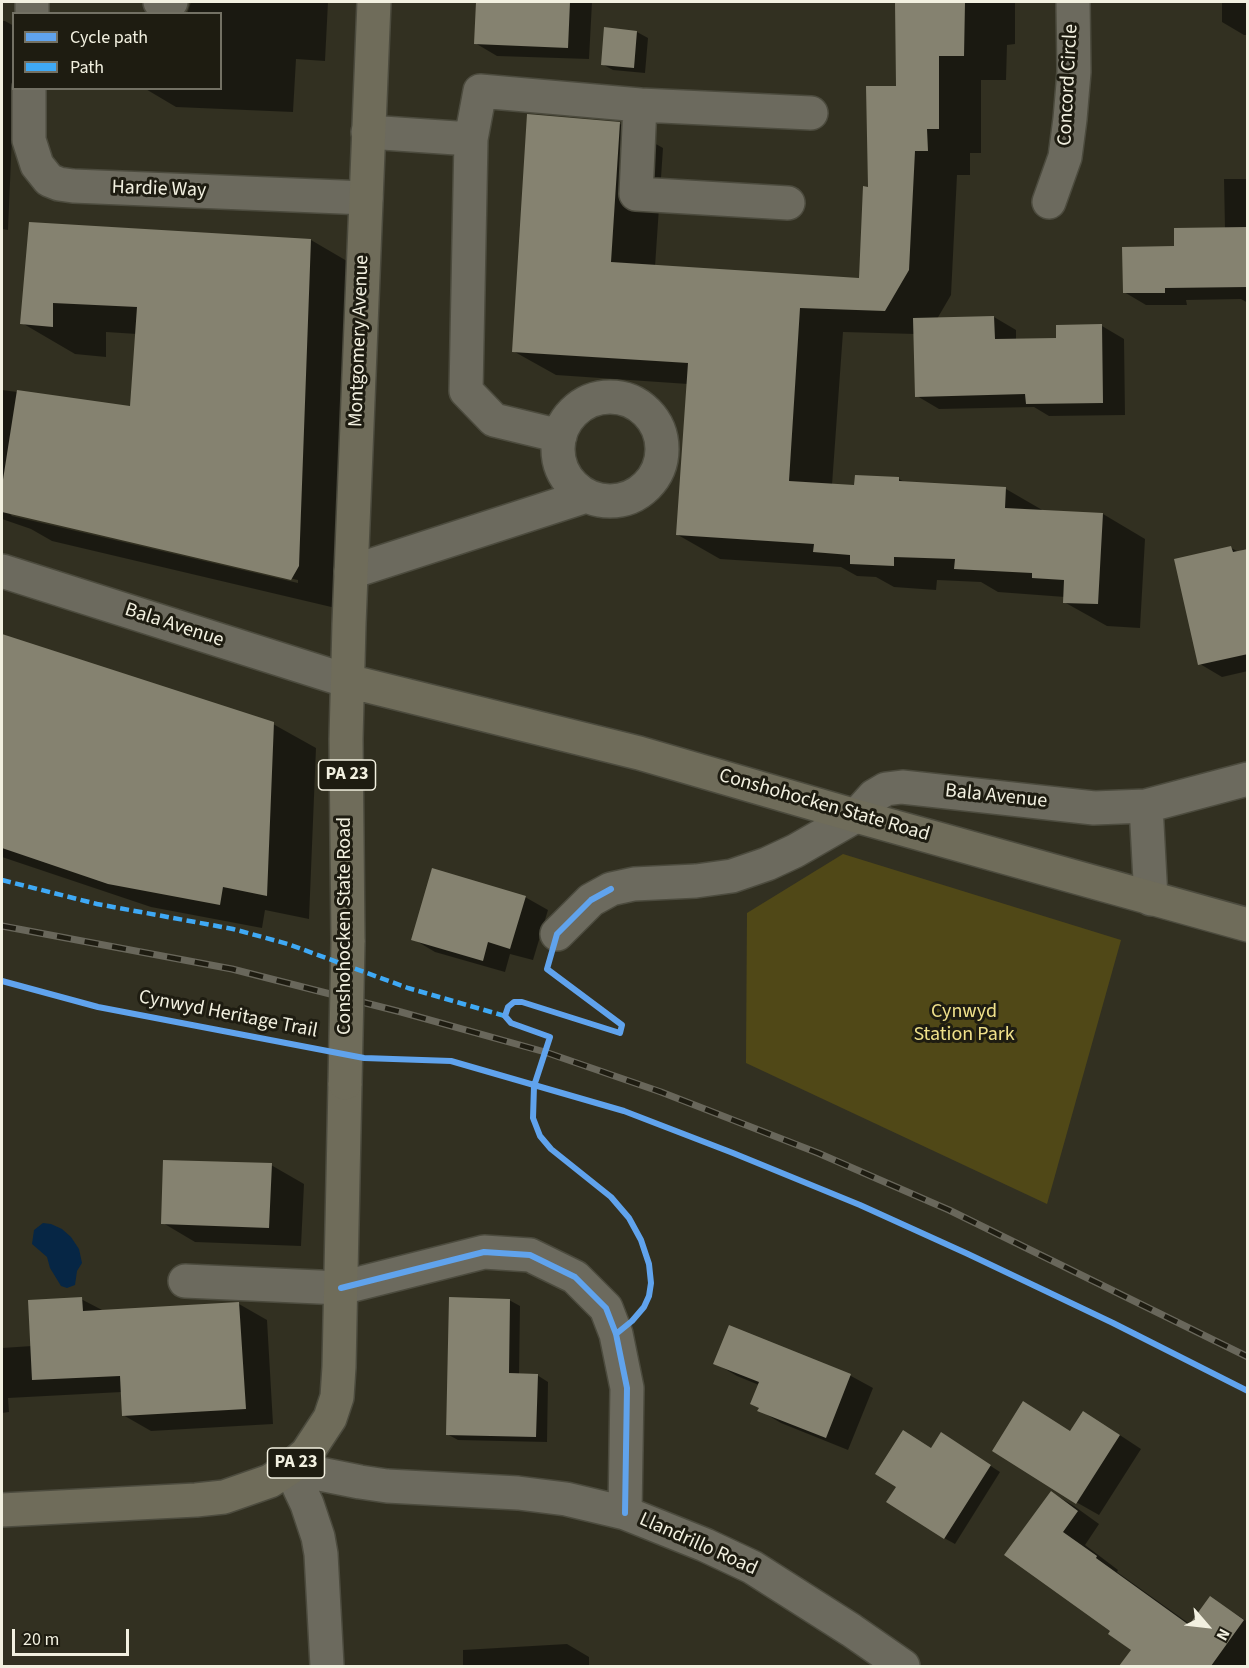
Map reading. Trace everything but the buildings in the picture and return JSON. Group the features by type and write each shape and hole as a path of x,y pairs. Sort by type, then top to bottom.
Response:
{"main road":[{"name":"Montgomery Avenue","path":"348,681 374,2"},
{"name":"Conshohocken State Road","path":"2,1510 224,1497 270,1481 290,1467 307,1453 330,1418 337,1397 341,1288 348,942 346,739 348,681 639,753 1248,925"}],"street":[{"path":"160,2 171,2"},
{"name":"Concord Circle","path":"1049,202 1065,157 1070,119 1074,72 1073,2"},
{"name":"Hardie Way","path":"29,90 29,140 38,165 49,180 59,184 366,198"},
{"path":"560,436 494,420 466,391 471,139 480,92 640,105 811,113"},
{"path":"640,105 636,194 788,203"},
{"path":"368,132 471,139"},
{"path":"604,397 621,398 637,404 650,415 659,429 663,446 656,476 632,497 617,502 602,501 586,496 572,486 562,472 558,456 564,424 574,411 588,402 604,397"},
{"path":"351,572 586,496"},
{"name":"Bala Avenue","path":"2,571 348,681"},
{"name":"Bala Avenue","path":"557,934 591,900 611,889 634,884 696,881 732,876 767,864 795,851 856,816 874,796 886,789 902,787 1094,808 1146,806 1248,779"},
{"path":"1146,806 1152,899"},
{"path":"185,1281 341,1288 484,1252 530,1256 574,1277 606,1308 616,1334 627,1388 625,1513"},
{"path":"290,1467 307,1504 318,1537 321,1554 327,1666"},
{"name":"Llandrillo Road","path":"290,1467 387,1486 566,1499 625,1513 705,1545 752,1567 903,1666"}],"green space":[{"name":"Cynwyd Station Park","path":"843,854 1121,940 1047,1204 746,1063 747,913"}],"water":[{"path":"43,1223 62,1229 79,1249 82,1263 77,1271 75,1285 67,1288 61,1286 50,1268 47,1257 32,1244 34,1230"}],"railway":[{"path":"2,926 232,969 545,1052 661,1092 818,1153 949,1210 1248,1357"}],"marked path":[{"path":"2,880 97,904 233,929 288,944 408,988 505,1016"}],"cycle path":[{"path":"611,889 591,900 557,934 547,969 622,1025 620,1033 522,1002 514,1002 508,1007 505,1016 511,1023 550,1037 534,1086 533,1118 540,1136 551,1149 611,1197 629,1218 641,1240 649,1264 651,1283 649,1296 644,1307 632,1321 616,1334"},
{"name":"Cynwyd Heritage Trail","path":"2,981 98,1007 364,1058 451,1061 624,1111 860,1205 1113,1323 1248,1391"},
{"path":"341,1288 484,1252 530,1255 575,1277 606,1308 616,1334 627,1388 625,1513"}]}
